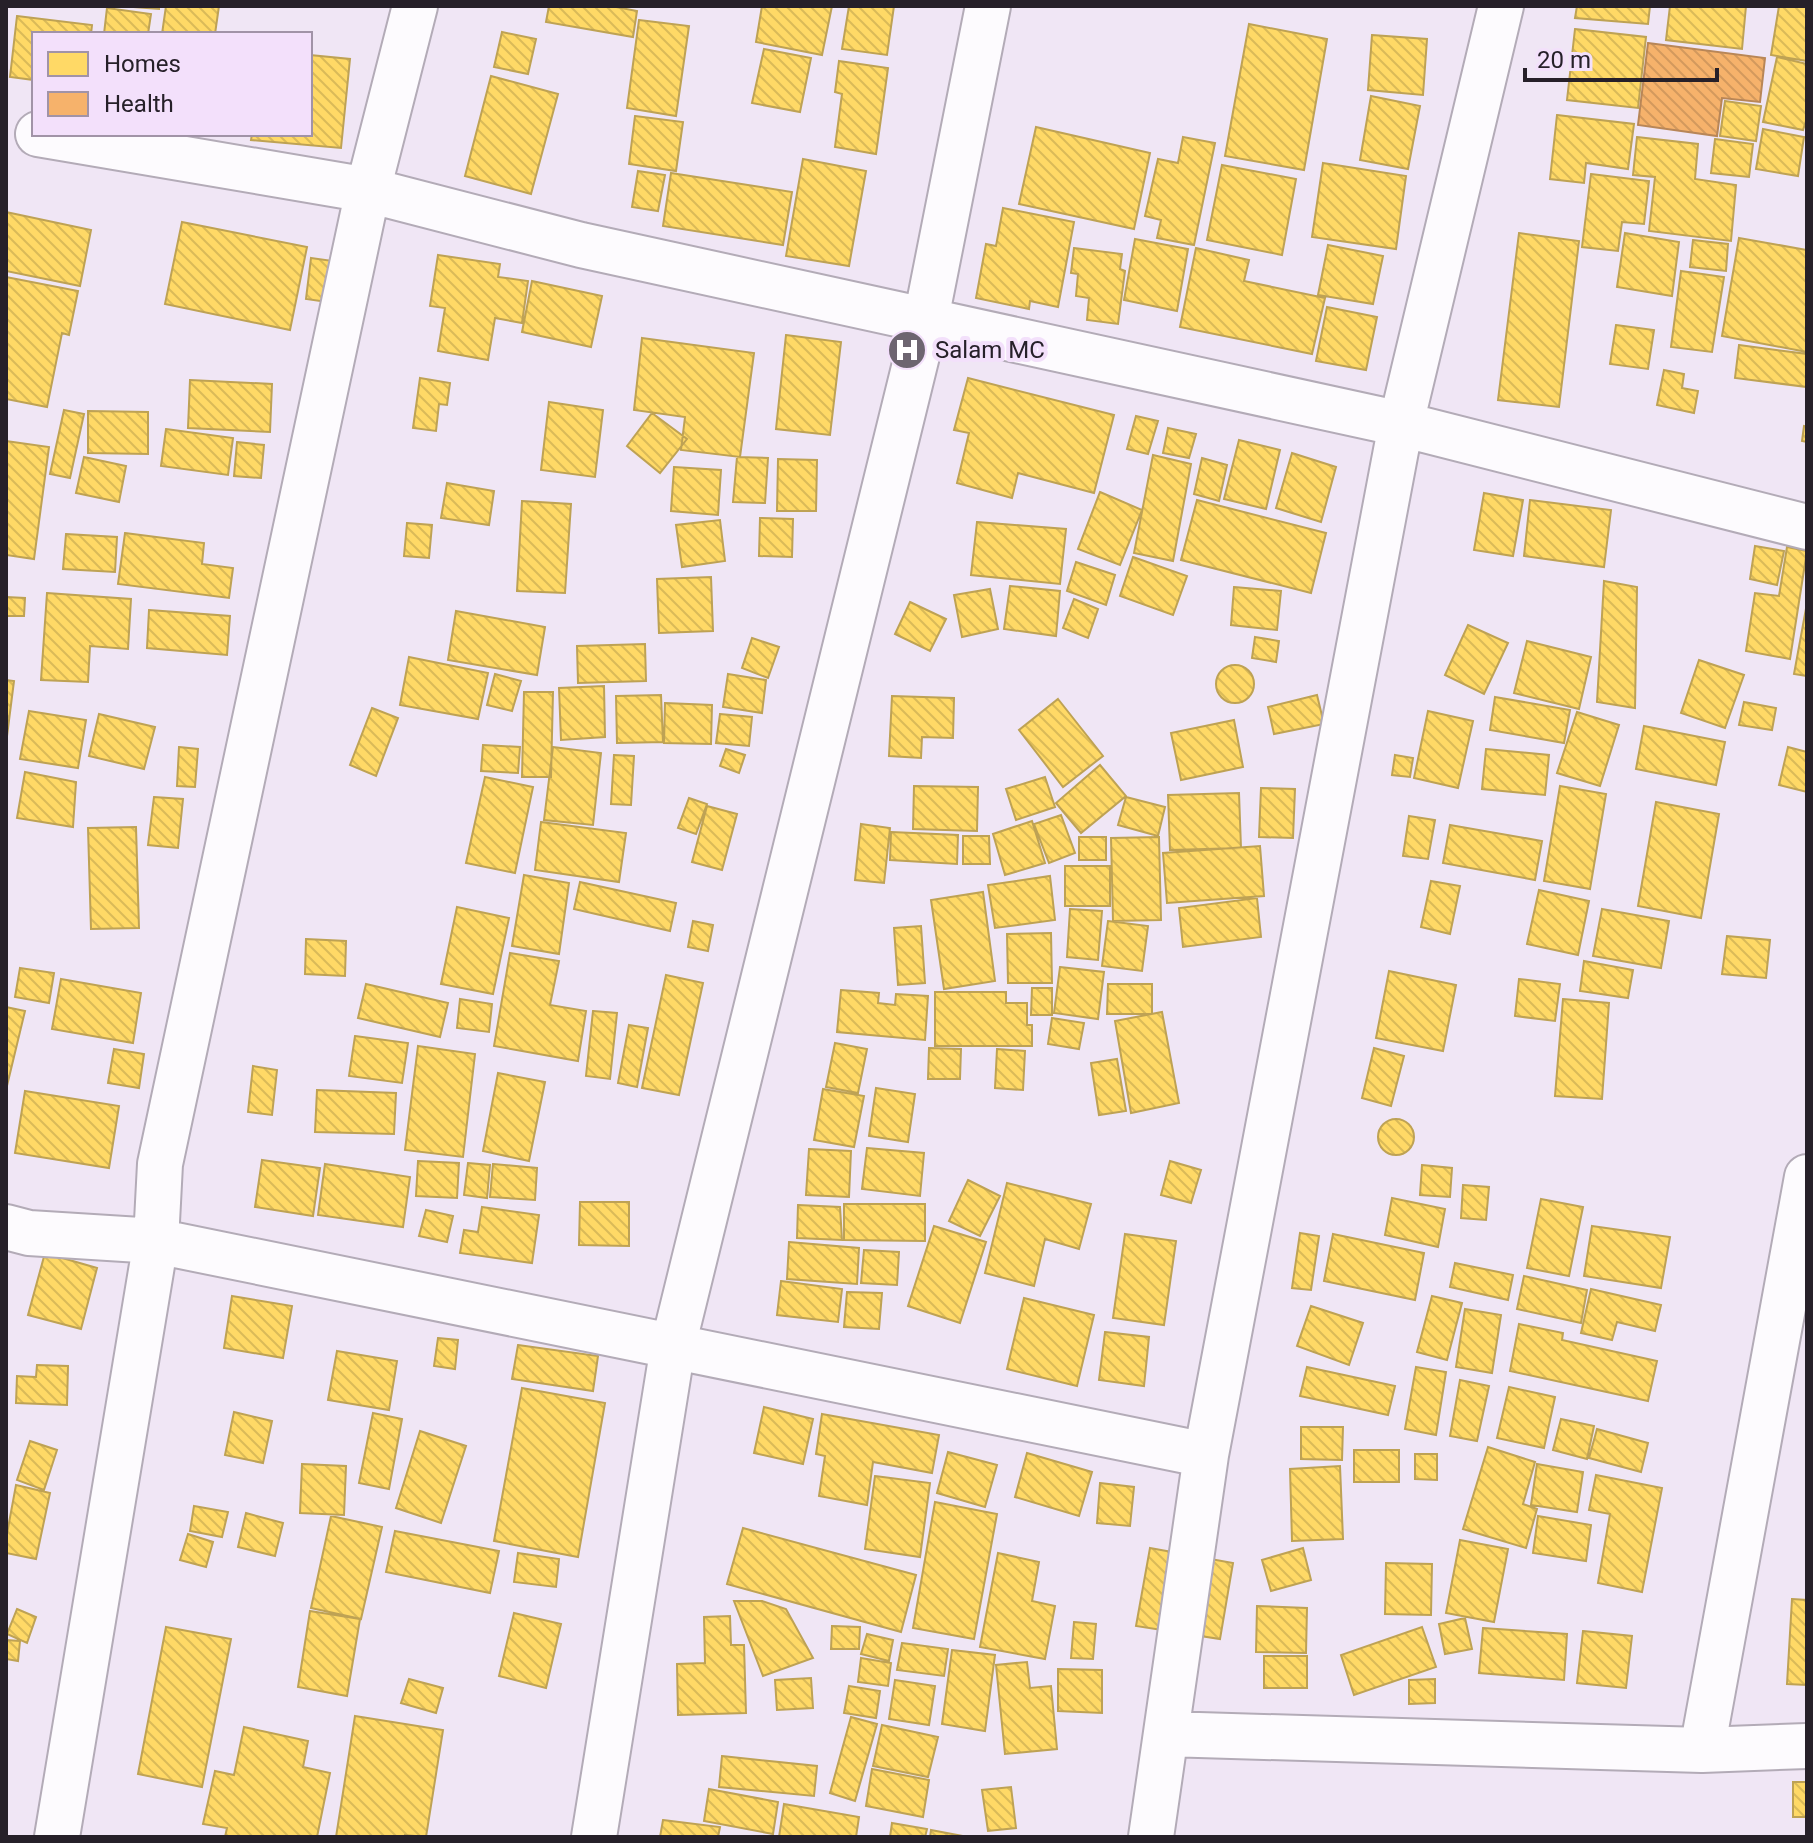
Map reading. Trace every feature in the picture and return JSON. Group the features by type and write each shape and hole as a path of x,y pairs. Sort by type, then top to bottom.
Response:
{"street":[{"path":"57,1837 156,1241 160,1164 368,190 415,6"},
{"path":"594,1837 673,1346 926,319 988,6"},
{"path":"1151,1837 1206,1455 1401,424 1501,6"},
{"path":"6,129 32,133"},
{"path":"48,136 368,190 581,245 1401,424 1807,527"},
{"path":"1702,1750 1807,1177"},
{"path":"6,1227 29,1233 156,1241 1206,1455"},
{"path":"1166,1734 1702,1750 1807,1746"}],"building: Homes":[{"path":"120,6 159,6 159,9"},
{"path":"166,6 219,6 215,32 162,32"},
{"path":"549,6 611,6 637,11 633,37 546,22"},
{"path":"762,6 832,6 822,55 756,42"},
{"path":"849,6 894,6 887,55 842,49"},
{"path":"1577,6 1650,6 1648,24 1575,18"},
{"path":"1670,6 1746,6 1742,49 1666,40"},
{"path":"1779,6 1807,6 1807,61 1771,55"},
{"path":"107,8 151,14 148,32 104,32"},
{"path":"17,16 92,25 91,32 32,32 32,80 10,77"},
{"path":"639,20 689,26 676,116 627,108"},
{"path":"1249,24 1327,39 1304,170 1225,156"},
{"path":"1575,29 1646,37 1638,108 1567,100"},
{"path":"502,32 536,39 528,74 494,67"},
{"path":"1372,35 1427,39 1423,95 1368,90"},
{"path":"764,49 811,58 800,112 752,103"},
{"path":"312,55 350,59 341,148 251,140 252,136 312,136"},
{"path":"1777,57 1807,64 1807,118 1803,130 1763,122"},
{"path":"839,61 888,68 876,154 835,147 842,94 835,92"},
{"path":"491,76 558,94 531,194 465,176"},
{"path":"1371,96 1420,106 1408,169 1360,160"},
{"path":"1725,101 1761,106 1756,141 1720,136"},
{"path":"1557,115 1634,124 1628,169 1586,163 1584,183 1550,179"},
{"path":"635,116 683,122 676,171 629,164"},
{"path":"1036,127 1150,153 1134,229 1019,204"},
{"path":"1763,129 1804,137 1798,176 1756,169"},
{"path":"1183,137 1215,143 1194,245 1157,238 1161,220 1145,216 1158,159 1178,163"},
{"path":"1637,137 1698,144 1695,179 1736,185 1731,241 1649,231 1655,177 1633,175"},
{"path":"1715,139 1753,144 1749,177 1711,173"},
{"path":"803,159 866,171 849,266 786,256"},
{"path":"1323,163 1406,176 1396,249 1312,237"},
{"path":"1222,165 1296,179 1282,255 1207,240"},
{"path":"638,171 665,175 658,211 632,207"},
{"path":"671,173 792,192 783,245 663,226"},
{"path":"1591,174 1649,181 1644,224 1622,222 1618,251 1582,247"},
{"path":"1003,208 1074,222 1058,307 1030,301 1029,309 976,298 986,244 996,246"},
{"path":"6,212 91,230 80,286 6,271"},
{"path":"182,222 307,247 290,330 165,304"},
{"path":"1519,233 1579,241 1559,407 1498,400"},
{"path":"1625,233 1679,242 1672,296 1617,287"},
{"path":"1739,238 1807,250 1807,352 1722,336"},
{"path":"1135,239 1188,249 1177,311 1124,300"},
{"path":"1693,240 1728,244 1726,271 1690,267"},
{"path":"1328,245 1383,256 1373,304 1318,295"},
{"path":"1074,248 1122,254 1120,269 1125,271 1118,324 1087,320 1089,298 1076,296 1078,274 1071,273"},
{"path":"1196,248 1249,260 1244,281 1325,298 1312,354 1180,327"},
{"path":"438,255 500,264 498,277 528,281 522,323 495,318 488,360 438,351 445,308 430,306"},
{"path":"311,258 340,262 335,303 306,299"},
{"path":"1681,271 1724,277 1712,352 1671,347"},
{"path":"6,277 78,291 69,335 62,333 47,407 6,399"},
{"path":"532,281 602,296 591,347 522,332"},
{"path":"1327,307 1377,317 1366,370 1316,361"},
{"path":"1616,325 1654,330 1648,369 1610,364"},
{"path":"786,335 841,342 830,435 776,429"},
{"path":"642,338 754,353 740,457 681,450 685,417 634,410"},
{"path":"1739,345 1807,354 1807,387 1735,378"},
{"path":"1664,370 1684,374 1682,388 1698,391 1694,413 1657,405"},
{"path":"420,378 450,383 447,405 439,404 436,431 413,428"},
{"path":"968,378 1114,415 1094,493 1018,473 1012,498 957,483 969,433 954,430"},
{"path":"190,380 272,384 270,432 188,428"},
{"path":"549,402 603,410 595,477 541,470"},
{"path":"64,410 84,414 70,478 50,474"},
{"path":"88,411 148,412 148,454 88,453"},
{"path":"652,413 687,439 660,473 627,446"},
{"path":"1136,416 1158,421 1148,454 1127,449"},
{"path":"1804,426 1807,427 1807,442 1802,441"},
{"path":"1168,428 1196,434 1189,458 1163,453"},
{"path":"166,429 233,438 228,475 161,466"},
{"path":"1239,440 1280,450 1266,509 1224,499"},
{"path":"6,441 49,447 34,559 6,555"},
{"path":"237,442 264,445 261,478 234,476"},
{"path":"1292,453 1336,467 1321,522 1276,508"},
{"path":"1153,455 1191,464 1173,561 1134,553"},
{"path":"84,457 126,466 119,502 76,493"},
{"path":"737,457 768,458 765,503 733,502"},
{"path":"1202,458 1227,465 1219,501 1194,494"},
{"path":"778,459 817,460 816,511 777,511"},
{"path":"674,467 721,470 718,515 671,511"},
{"path":"447,483 494,491 489,525 441,518"},
{"path":"1100,492 1142,510 1120,565 1078,549"},
{"path":"1484,493 1523,500 1513,556 1474,550"},
{"path":"1197,500 1326,533 1311,593 1181,560"},
{"path":"1530,500 1611,510 1604,567 1524,556"},
{"path":"522,501 571,504 565,593 517,591"},
{"path":"760,518 793,519 792,557 759,556"},
{"path":"720,520 725,561 682,567 676,525"},
{"path":"977,522 1066,529 1060,584 971,575"},
{"path":"407,523 432,525 429,558 404,556"},
{"path":"125,533 204,543 202,564 233,568 229,598 118,584"},
{"path":"66,534 117,537 115,572 63,569"},
{"path":"1755,546 1784,551 1777,585 1750,579"},
{"path":"1787,547 1807,551 1790,659 1746,651 1755,593 1779,596"},
{"path":"1133,557 1187,576 1173,615 1120,596"},
{"path":"1076,562 1115,575 1106,605 1067,591"},
{"path":"711,577 713,631 659,633 657,579"},
{"path":"1604,581 1637,587 1635,708 1597,702"},
{"path":"1010,586 1060,591 1056,636 1004,629"},
{"path":"1234,587 1281,591 1277,630 1231,625"},
{"path":"990,589 998,629 962,637 954,595"},
{"path":"47,593 131,599 128,649 90,646 88,682 41,680"},
{"path":"6,597 25,598 24,616 6,616"},
{"path":"1074,599 1098,609 1088,638 1063,628"},
{"path":"910,602 946,619 930,651 895,634"},
{"path":"1807,603 1807,676 1794,674"},
{"path":"149,610 230,616 227,655 147,648"},
{"path":"456,611 545,627 537,675 448,660"},
{"path":"1468,625 1508,643 1484,694 1445,675"},
{"path":"1255,637 1279,641 1276,662 1252,658"},
{"path":"752,638 779,647 768,678 742,668"},
{"path":"1527,641 1591,657 1579,709 1514,693"},
{"path":"645,644 646,681 578,683 577,646"},
{"path":"409,657 488,673 478,719 400,705"},
{"path":"1699,660 1744,675 1725,728 1681,713"},
{"path":"1235,665 1249,670 1254,684 1249,698 1235,703 1221,698 1216,684 1221,670"},
{"path":"495,674 521,681 512,711 487,705"},
{"path":"728,674 766,680 762,713 723,707"},
{"path":"6,680 14,681 6,744"},
{"path":"604,686 605,737 561,740 559,688"},
{"path":"524,692 553,692 551,777 522,777"},
{"path":"661,695 663,742 617,743 616,696"},
{"path":"1317,695 1324,724 1274,734 1268,707"},
{"path":"892,696 954,698 953,738 922,737 921,758 889,756"},
{"path":"1495,697 1570,710 1564,743 1490,730"},
{"path":"1058,699 1103,756 1063,787 1019,730"},
{"path":"1744,702 1776,708 1772,730 1739,725"},
{"path":"665,703 712,705 711,744 664,743"},
{"path":"372,708 398,718 376,776 350,765"},
{"path":"29,711 86,720 78,768 20,759"},
{"path":"1428,711 1473,721 1458,788 1414,778"},
{"path":"1577,712 1619,725 1600,786 1557,773"},
{"path":"99,714 155,727 144,769 89,756"},
{"path":"720,714 752,717 749,746 716,743"},
{"path":"1234,720 1243,767 1181,780 1171,733"},
{"path":"1644,726 1725,742 1716,785 1636,769"},
{"path":"483,745 520,747 518,773 481,771"},
{"path":"179,747 198,749 195,787 177,786"},
{"path":"553,747 601,753 593,825 544,820"},
{"path":"1788,747 1807,752 1807,792 1779,785"},
{"path":"726,749 745,755 739,773 720,766"},
{"path":"1486,749 1549,755 1545,795 1482,789"},
{"path":"614,755 634,756 631,805 611,804"},
{"path":"1395,755 1413,758 1410,777 1392,775"},
{"path":"1100,765 1126,796 1081,833 1056,803"},
{"path":"25,772 76,782 73,827 17,818"},
{"path":"485,777 533,787 515,873 466,863"},
{"path":"1045,777 1055,807 1016,820 1006,789"},
{"path":"914,786 978,787 977,831 913,829"},
{"path":"1560,786 1606,794 1590,889 1544,881"},
{"path":"1261,788 1295,789 1293,838 1259,837"},
{"path":"1239,793 1241,848 1170,850 1168,795"},
{"path":"154,797 183,799 178,848 148,845"},
{"path":"1126,797 1165,807 1158,836 1118,825"},
{"path":"689,798 707,804 696,834 678,828"},
{"path":"1656,802 1719,814 1701,918 1638,906"},
{"path":"707,806 737,814 722,870 692,862"},
{"path":"1061,815 1075,853 1049,863 1034,824"},
{"path":"1409,816 1435,820 1428,859 1403,856"},
{"path":"1032,821 1045,863 1005,875 993,834"},
{"path":"541,822 626,833 619,882 535,870"},
{"path":"861,824 890,828 884,883 855,880"},
{"path":"1450,825 1542,841 1535,880 1443,863"},
{"path":"136,827 139,928 91,929 88,828"},
{"path":"891,832 958,835 957,864 890,860"},
{"path":"963,836 989,836 990,864 963,864"},
{"path":"1079,837 1106,837 1106,860 1079,860"},
{"path":"1159,837 1161,920 1113,921 1111,838"},
{"path":"1260,846 1264,896 1167,903 1163,853"},
{"path":"1065,866 1110,866 1110,906 1065,906"},
{"path":"524,875 569,883 559,954 512,946"},
{"path":"1050,876 1055,920 995,928 988,885"},
{"path":"1431,881 1460,886 1450,934 1421,927"},
{"path":"580,882 676,903 670,931 574,909"},
{"path":"1539,890 1589,901 1578,955 1527,944"},
{"path":"983,892 995,981 944,989 931,900"},
{"path":"1257,898 1261,937 1183,947 1179,908"},
{"path":"457,907 509,918 493,994 441,984"},
{"path":"1070,909 1102,911 1098,960 1067,957"},
{"path":"1602,909 1669,921 1661,968 1593,956"},
{"path":"693,921 713,925 708,951 688,947"},
{"path":"1108,921 1148,926 1142,971 1102,966"},
{"path":"921,926 925,983 898,985 894,928"},
{"path":"1051,933 1052,983 1008,983 1007,934"},
{"path":"1727,936 1770,940 1766,978 1722,974"},
{"path":"306,939 346,941 345,976 305,974"},
{"path":"510,953 559,961 550,1005 586,1011 578,1061 494,1046"},
{"path":"1584,961 1633,970 1628,998 1580,991"},
{"path":"1060,967 1104,972 1098,1019 1054,1013"},
{"path":"20,968 54,973 49,1003 15,997"},
{"path":"1389,971 1456,985 1443,1051 1376,1038"},
{"path":"666,975 703,983 679,1095 642,1088"},
{"path":"61,979 141,993 133,1043 52,1029"},
{"path":"1519,979 1560,984 1555,1021 1515,1016"},
{"path":"366,984 448,1003 440,1037 358,1018"},
{"path":"1108,984 1152,984 1152,1014 1107,1014"},
{"path":"1032,988 1052,988 1052,1015 1031,1015"},
{"path":"841,990 879,993 878,1003 895,1005 896,994 928,996 925,1040 837,1032"},
{"path":"935,992 1006,992 1006,1003 1027,1003 1027,1025 1032,1025 1032,1046 935,1046"},
{"path":"460,999 492,1004 489,1032 457,1028"},
{"path":"1563,999 1609,1003 1602,1099 1555,1096"},
{"path":"6,1007 25,1011 6,1090"},
{"path":"593,1011 617,1013 610,1079 586,1076"},
{"path":"1162,1012 1179,1103 1131,1113 1115,1021"},
{"path":"1052,1018 1084,1023 1079,1049 1048,1044"},
{"path":"629,1025 648,1028 637,1087 618,1083"},
{"path":"355,1036 408,1043 402,1083 349,1076"},
{"path":"835,1043 867,1049 858,1093 826,1087"},
{"path":"418,1046 475,1054 463,1157 405,1150"},
{"path":"929,1048 961,1049 960,1079 928,1079"},
{"path":"1374,1048 1404,1056 1391,1106 1362,1098"},
{"path":"114,1049 144,1054 139,1088 108,1083"},
{"path":"997,1049 1025,1051 1023,1090 995,1088"},
{"path":"1117,1059 1126,1111 1099,1115 1091,1063"},
{"path":"253,1066 277,1070 272,1115 248,1112"},
{"path":"498,1073 545,1082 529,1161 483,1151"},
{"path":"876,1088 915,1094 908,1142 869,1136"},
{"path":"823,1089 864,1096 854,1147 814,1140"},
{"path":"317,1090 396,1093 394,1134 315,1132"},
{"path":"25,1091 119,1106 109,1168 15,1153"},
{"path":"1396,1119 1409,1124 1414,1137 1409,1150 1396,1155 1383,1150 1378,1137 1383,1124"},
{"path":"867,1148 924,1153 920,1196 862,1189"},
{"path":"809,1149 851,1151 849,1197 806,1195"},
{"path":"262,1160 320,1168 313,1216 255,1207"},
{"path":"418,1161 459,1163 457,1198 416,1196"},
{"path":"1170,1161 1201,1170 1191,1203 1161,1195"},
{"path":"468,1163 490,1165 487,1198 464,1195"},
{"path":"325,1164 410,1177 403,1227 318,1215"},
{"path":"493,1164 537,1168 535,1200 490,1197"},
{"path":"1422,1165 1452,1168 1450,1197 1420,1195"},
{"path":"968,1180 1000,1196 980,1236 949,1221"},
{"path":"1007,1183 1091,1204 1079,1249 1045,1239 1034,1286 985,1273"},
{"path":"1463,1185 1489,1187 1486,1220 1461,1218"},
{"path":"1392,1198 1445,1209 1438,1247 1385,1235"},
{"path":"1541,1199 1583,1207 1569,1276 1527,1268"},
{"path":"580,1202 629,1202 629,1246 579,1245"},
{"path":"844,1204 925,1204 925,1241 844,1240"},
{"path":"798,1205 840,1207 842,1240 797,1238"},
{"path":"482,1207 539,1215 532,1263 460,1253 464,1230 478,1232"},
{"path":"426,1210 453,1216 447,1242 419,1236"},
{"path":"934,1226 986,1242 960,1323 908,1306"},
{"path":"1592,1226 1670,1237 1661,1288 1584,1276"},
{"path":"1300,1233 1319,1236 1311,1290 1292,1288"},
{"path":"1125,1234 1176,1241 1164,1325 1113,1318"},
{"path":"1333,1234 1424,1253 1415,1300 1324,1281"},
{"path":"789,1242 859,1248 857,1284 787,1279"},
{"path":"864,1250 899,1252 897,1285 861,1283"},
{"path":"45,1253 97,1268 81,1329 28,1315"},
{"path":"1455,1263 1513,1275 1508,1300 1450,1287"},
{"path":"1524,1276 1587,1290 1581,1323 1517,1309"},
{"path":"781,1281 842,1289 838,1322 777,1315"},
{"path":"1591,1289 1661,1305 1655,1331 1617,1322 1612,1340 1581,1333"},
{"path":"847,1292 882,1293 879,1329 844,1327"},
{"path":"232,1296 292,1306 283,1358 224,1348"},
{"path":"1432,1296 1462,1303 1447,1360 1417,1352"},
{"path":"1024,1298 1094,1315 1077,1386 1007,1369"},
{"path":"1311,1306 1363,1323 1349,1365 1297,1346"},
{"path":"1465,1309 1501,1315 1492,1373 1456,1367"},
{"path":"1519,1324 1563,1333 1562,1340 1657,1361 1648,1401 1510,1371"},
{"path":"1105,1332 1149,1337 1144,1386 1099,1380"},
{"path":"438,1338 458,1340 455,1369 434,1366"},
{"path":"518,1345 598,1356 593,1391 512,1379"},
{"path":"337,1351 397,1361 389,1410 328,1400"},
{"path":"37,1365 68,1366 67,1405 16,1403 17,1376 36,1377"},
{"path":"1307,1367 1395,1386 1388,1415 1300,1396"},
{"path":"1416,1367 1446,1372 1436,1435 1405,1429"},
{"path":"1460,1380 1489,1386 1477,1441 1450,1436"},
{"path":"1509,1387 1555,1397 1544,1448 1497,1438"},
{"path":"522,1388 605,1403 578,1557 494,1541"},
{"path":"764,1407 813,1419 803,1464 754,1453"},
{"path":"234,1412 272,1421 263,1463 225,1455"},
{"path":"373,1413 402,1419 389,1489 359,1483"},
{"path":"822,1414 939,1435 932,1473 873,1462 867,1505 819,1496 825,1456 816,1454"},
{"path":"1561,1419 1594,1426 1587,1459 1553,1450"},
{"path":"1301,1427 1343,1427 1342,1460 1301,1459"},
{"path":"1597,1429 1648,1443 1641,1472 1589,1458"},
{"path":"420,1431 466,1446 441,1523 396,1508"},
{"path":"30,1441 57,1450 44,1490 17,1480"},
{"path":"1488,1447 1535,1462 1523,1504 1537,1509 1526,1548 1463,1529"},
{"path":"1354,1450 1399,1450 1399,1482 1354,1482"},
{"path":"948,1452 997,1465 985,1507 937,1493"},
{"path":"1027,1453 1092,1472 1079,1516 1015,1497"},
{"path":"1415,1454 1437,1454 1437,1480 1415,1479"},
{"path":"302,1464 346,1466 344,1515 300,1513"},
{"path":"1537,1464 1583,1472 1577,1512 1531,1505"},
{"path":"1340,1466 1343,1539 1292,1541 1290,1469"},
{"path":"1596,1475 1662,1488 1642,1592 1598,1583 1610,1514 1589,1510"},
{"path":"875,1476 930,1483 920,1557 865,1549"},
{"path":"1100,1483 1134,1487 1130,1526 1097,1523"},
{"path":"16,1485 50,1493 36,1559 6,1553"},
{"path":"935,1502 997,1514 974,1639 913,1628"},
{"path":"194,1506 228,1512 222,1537 190,1531"},
{"path":"246,1513 283,1523 275,1556 238,1547"},
{"path":"331,1516 382,1527 361,1619 311,1608"},
{"path":"1538,1516 1591,1525 1586,1561 1533,1553"},
{"path":"743,1528 916,1575 901,1632 727,1584"},
{"path":"395,1531 499,1551 490,1593 386,1572"},
{"path":"188,1534 213,1542 206,1567 180,1560"},
{"path":"1460,1540 1508,1549 1494,1622 1446,1613"},
{"path":"1150,1548 1233,1563 1220,1639 1136,1626"},
{"path":"1303,1548 1311,1580 1271,1591 1262,1560"},
{"path":"518,1553 559,1559 556,1587 514,1582"},
{"path":"998,1553 1039,1562 1032,1601 1055,1606 1045,1659 980,1647"},
{"path":"1386,1563 1432,1564 1431,1615 1385,1614"},
{"path":"1792,1599 1807,1600 1807,1685 1787,1684"},
{"path":"734,1601 762,1601 786,1609 813,1658 763,1676"},
{"path":"1257,1606 1307,1608 1306,1653 1256,1652"},
{"path":"17,1609 36,1617 27,1643 7,1634"},
{"path":"310,1611 360,1619 347,1696 298,1687"},
{"path":"514,1613 561,1624 546,1688 499,1676"},
{"path":"730,1616 731,1645 744,1645 746,1713 678,1715 677,1664 705,1663 704,1617"},
{"path":"1465,1618 1472,1649 1445,1654 1439,1624"},
{"path":"1074,1622 1096,1624 1093,1659 1071,1658"},
{"path":"832,1626 860,1627 859,1649 831,1649"},
{"path":"166,1627 231,1639 202,1787 138,1774"},
{"path":"1422,1627 1436,1667 1354,1695 1341,1655"},
{"path":"1483,1628 1567,1634 1564,1680 1479,1673"},
{"path":"1583,1631 1632,1636 1626,1688 1577,1683"},
{"path":"867,1634 893,1640 889,1661 861,1654"},
{"path":"6,1640 20,1641 18,1661 6,1659"},
{"path":"902,1643 948,1649 944,1676 897,1670"},
{"path":"952,1650 995,1655 985,1731 942,1724"},
{"path":"1264,1656 1307,1656 1307,1688 1264,1688"},
{"path":"861,1658 891,1663 888,1686 858,1682"},
{"path":"1027,1662 1030,1688 1051,1686 1057,1749 1005,1754 996,1665"},
{"path":"1058,1669 1102,1670 1102,1713 1058,1711"},
{"path":"811,1678 813,1708 777,1710 775,1680"},
{"path":"409,1679 443,1688 436,1713 401,1703"},
{"path":"1435,1679 1435,1703 1409,1704 1409,1680"},
{"path":"895,1680 935,1686 929,1725 889,1719"},
{"path":"849,1686 880,1691 876,1718 844,1713"},
{"path":"355,1716 443,1730 426,1837 336,1837"},
{"path":"851,1717 877,1724 855,1801 830,1793"},
{"path":"882,1725 938,1737 928,1777 873,1766"},
{"path":"244,1727 308,1741 303,1767 330,1773 317,1837 225,1837 227,1828 203,1824 215,1771 234,1775"},
{"path":"722,1756 817,1766 814,1796 719,1787"},
{"path":"872,1769 929,1780 923,1817 866,1806"},
{"path":"1793,1782 1807,1782 1807,1817 1793,1817"},
{"path":"1011,1787 1016,1828 988,1831 982,1790"},
{"path":"709,1789 778,1802 773,1834 704,1821"},
{"path":"784,1804 859,1817 856,1837 779,1837"},
{"path":"663,1820 720,1827 718,1837 660,1837"},
{"path":"892,1823 927,1829 925,1837 890,1837"},
{"path":"931,1830 968,1837 930,1837"}],"building: Health":[{"path":"1648,43 1765,58 1760,102 1722,98 1717,136 1638,125"}],"place":[{"name":"Salam MC","path":"907,350"}]}
